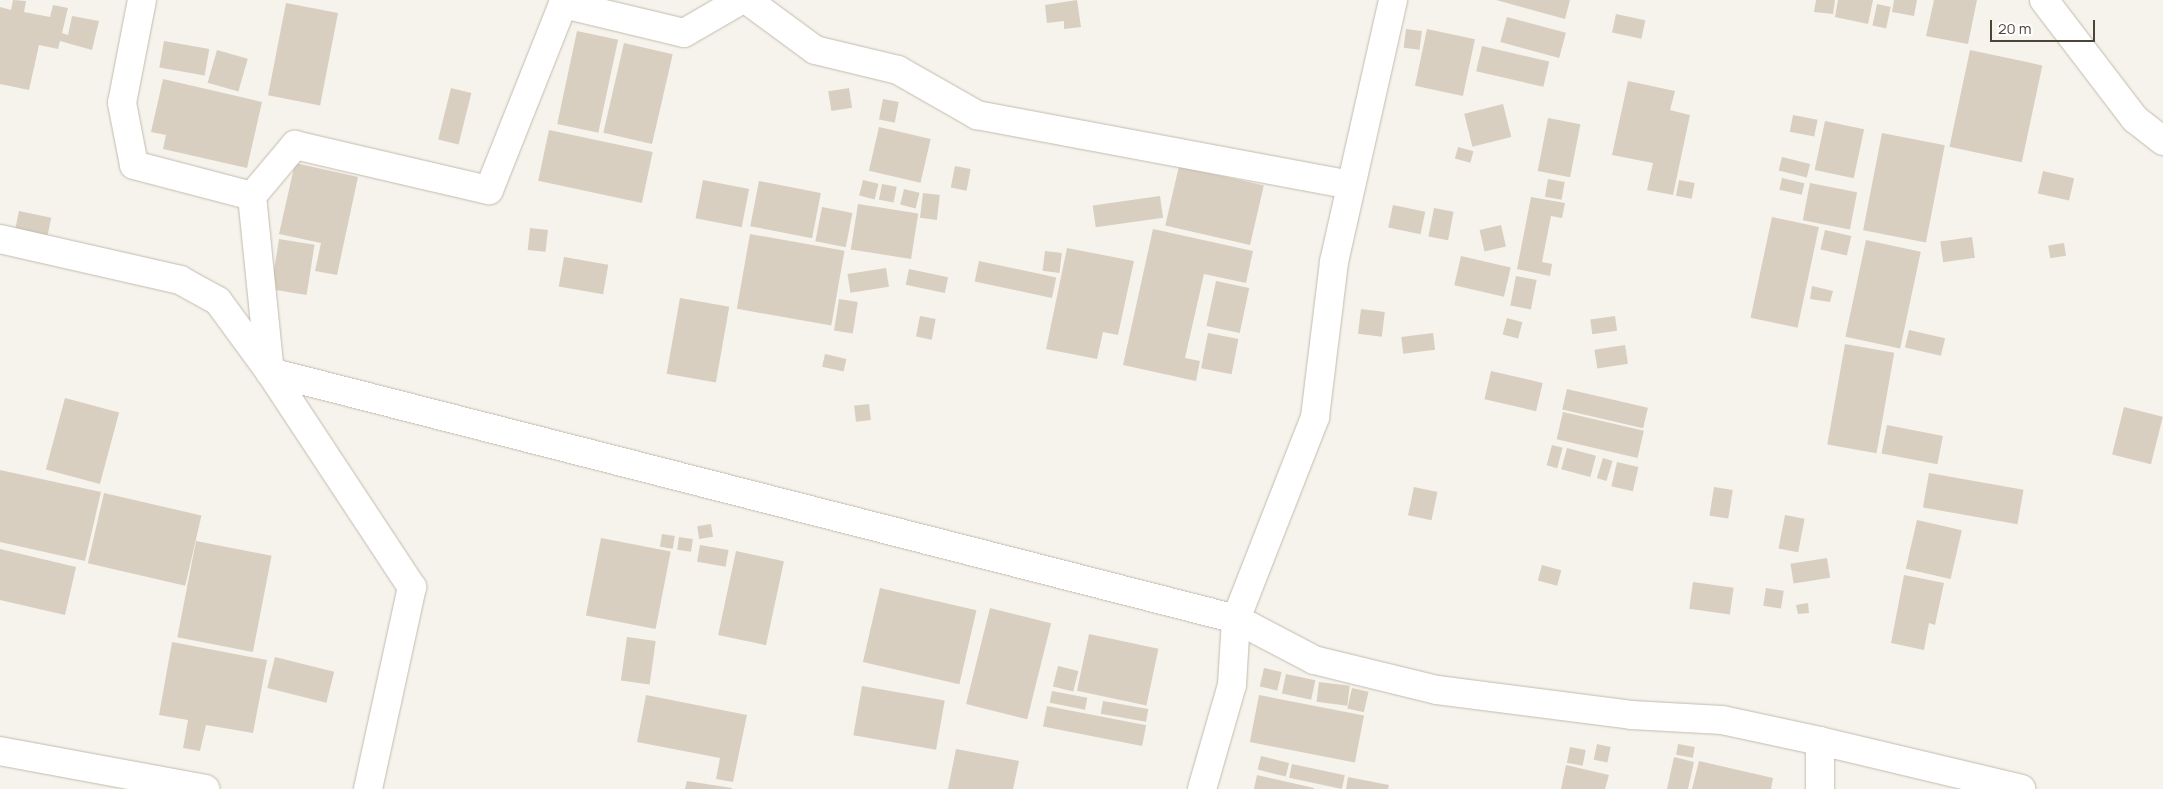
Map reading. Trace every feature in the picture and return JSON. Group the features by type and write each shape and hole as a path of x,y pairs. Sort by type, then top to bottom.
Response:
{"street":[{"path":"142,0 122,103 134,165 252,196"},
{"path":"270,372 252,196 295,145 489,190 563,4 684,33 741,0"},
{"path":"747,0 815,50 898,70 977,115 1351,185"},
{"path":"1202,789 1232,685 1236,620 1315,417 1334,262 1393,0"},
{"path":"2044,0 2135,118 2163,141"},
{"path":"0,239 180,280 218,301 270,372 412,587 368,789"},
{"path":"270,372 1236,620 1314,660 1437,690 1630,715 1722,720 1820,741 2021,789"},
{"path":"1820,741 1820,789"},
{"path":"0,750 206,789"}],"building":[{"path":"13,0 26,1 24,12 50,17 53,5 68,8 62,33 68,35 72,16 99,21 92,50 60,41 58,49 39,45 29,90 0,84 0,7 11,10"},
{"path":"1077,0 1081,27 1064,29 1064,21 1047,23 1045,5"},
{"path":"1496,0 1570,0 1565,19"},
{"path":"1816,0 1835,0 1833,14 1814,12"},
{"path":"1838,0 1873,0 1868,24 1835,17"},
{"path":"1894,0 1917,0 1914,16 1892,12"},
{"path":"1934,0 1977,0 1968,44 1926,36"},
{"path":"286,3 338,13 320,105 268,95"},
{"path":"1877,4 1891,7 1886,28 1872,26"},
{"path":"1616,14 1645,20 1641,39 1612,33"},
{"path":"1507,17 1566,33 1559,58 1500,42"},
{"path":"1406,29 1422,31 1420,50 1404,48"},
{"path":"1427,29 1475,39 1463,96 1415,86"},
{"path":"577,31 618,40 598,133 557,124"},
{"path":"164,41 209,49 205,76 159,68"},
{"path":"624,43 673,54 652,144 603,133"},
{"path":"1482,46 1549,62 1543,87 1476,71"},
{"path":"217,50 248,59 238,92 208,83"},
{"path":"1970,50 2042,65 2022,162 1949,147"},
{"path":"163,79 262,102 247,168 163,149 166,135 151,132"},
{"path":"1628,81 1675,91 1670,110 1690,115 1673,195 1647,190 1653,163 1612,155"},
{"path":"451,88 471,93 459,145 438,139"},
{"path":"849,88 852,108 831,111 828,91"},
{"path":"883,99 899,102 895,123 879,120"},
{"path":"1503,104 1511,137 1472,147 1464,114"},
{"path":"1793,115 1818,120 1814,136 1790,132"},
{"path":"1548,118 1580,124 1570,177 1538,171"},
{"path":"1825,121 1864,129 1854,178 1815,170"},
{"path":"879,127 931,139 921,183 869,171"},
{"path":"549,130 653,152 642,203 538,181"},
{"path":"1882,133 1945,145 1926,242 1863,230"},
{"path":"1458,147 1473,151 1470,163 1455,159"},
{"path":"1782,157 1810,164 1807,178 1779,171"},
{"path":"295,163 358,177 337,275 315,271 321,243 279,234"},
{"path":"955,166 971,169 967,191 951,188"},
{"path":"1179,166 1264,186 1250,245 1165,225"},
{"path":"2043,171 2074,178 2069,201 2038,193"},
{"path":"1782,178 1804,183 1802,195 1779,190"},
{"path":"1548,179 1565,182 1562,200 1545,197"},
{"path":"703,180 749,189 742,227 696,218"},
{"path":"863,180 879,184 875,199 859,196"},
{"path":"1679,180 1695,183 1692,199 1676,196"},
{"path":"759,181 821,193 812,238 750,226"},
{"path":"1810,183 1857,192 1850,229 1803,220"},
{"path":"882,184 897,187 894,203 879,200"},
{"path":"904,189 920,193 916,208 900,205"},
{"path":"923,193 940,195 937,220 920,218"},
{"path":"1160,196 1163,218 1096,227 1093,205"},
{"path":"1531,197 1565,203 1562,218 1551,216 1542,262 1552,264 1550,276 1517,269"},
{"path":"858,204 918,214 911,259 851,249"},
{"path":"1393,205 1425,212 1420,234 1388,227"},
{"path":"822,207 852,213 846,247 815,241"},
{"path":"1434,208 1454,212 1448,240 1428,236"},
{"path":"19,211 51,218 46,241 14,234"},
{"path":"1772,217 1819,227 1798,328 1751,318"},
{"path":"1501,225 1506,246 1485,251 1480,230"},
{"path":"530,228 548,230 546,252 528,250"},
{"path":"1153,229 1253,251 1246,283 1204,274 1185,358 1200,361 1196,381 1123,365"},
{"path":"1825,230 1851,236 1847,256 1821,249"},
{"path":"750,234 845,251 831,326 737,309"},
{"path":"1972,237 1975,258 1943,262 1940,241"},
{"path":"279,239 315,245 307,295 271,289"},
{"path":"1866,240 1921,252 1900,348 1845,337"},
{"path":"2064,243 2066,256 2050,258 2048,246"},
{"path":"1067,248 1134,261 1118,335 1103,332 1097,359 1046,349"},
{"path":"1045,251 1062,253 1059,273 1043,271"},
{"path":"1461,256 1511,267 1504,297 1454,285"},
{"path":"564,257 608,265 603,294 559,287"},
{"path":"979,261 1056,277 1052,298 975,282"},
{"path":"886,268 889,287 850,293 847,274"},
{"path":"909,269 948,277 945,293 906,285"},
{"path":"1516,276 1537,280 1531,309 1510,305"},
{"path":"1216,281 1249,288 1240,333 1206,326"},
{"path":"1812,286 1833,291 1830,302 1810,299"},
{"path":"680,298 729,307 716,383 667,374"},
{"path":"839,299 858,302 853,334 834,331"},
{"path":"1361,309 1385,312 1382,337 1358,334"},
{"path":"920,316 936,319 932,340 916,337"},
{"path":"1615,316 1617,331 1592,334 1590,319"},
{"path":"1507,318 1522,322 1518,339 1503,334"},
{"path":"1909,330 1945,338 1941,356 1905,348"},
{"path":"1208,333 1238,339 1232,374 1201,368"},
{"path":"1433,333 1435,350 1403,354 1401,337"},
{"path":"1845,344 1894,353 1877,453 1827,444"},
{"path":"1625,345 1628,364 1597,369 1594,350"},
{"path":"825,354 846,359 844,372 822,367"},
{"path":"1491,371 1543,383 1536,411 1484,399"},
{"path":"1567,389 1648,408 1643,428 1562,409"},
{"path":"65,398 119,412 100,484 46,469"},
{"path":"869,404 871,420 856,422 854,406"},
{"path":"2124,407 2163,417 2151,464 2112,455"},
{"path":"1563,412 1644,431 1638,458 1557,439"},
{"path":"1887,425 1943,436 1937,464 1881,453"},
{"path":"1552,445 1563,448 1557,468 1547,465"},
{"path":"1567,448 1596,456 1590,477 1561,469"},
{"path":"1603,458 1613,461 1606,481 1597,478"},
{"path":"1617,462 1638,467 1633,491 1611,486"},
{"path":"0,470 101,492 85,561 0,542"},
{"path":"1929,473 2024,490 2017,524 1923,507"},
{"path":"1414,487 1437,492 1431,520 1408,515"},
{"path":"1714,487 1733,490 1728,519 1709,516"},
{"path":"104,493 201,515 185,586 88,563"},
{"path":"1785,515 1805,519 1798,552 1779,548"},
{"path":"1917,520 1962,530 1951,579 1906,569"},
{"path":"711,524 713,537 699,539 697,526"},
{"path":"662,534 675,536 673,549 660,547"},
{"path":"679,537 693,539 691,552 677,550"},
{"path":"601,538 671,552 656,629 586,616"},
{"path":"196,541 272,556 253,652 177,637"},
{"path":"700,545 729,550 726,567 697,562"},
{"path":"0,549 76,567 65,615 0,600"},
{"path":"736,551 784,561 766,645 718,635"},
{"path":"1827,558 1830,578 1794,584 1790,564"},
{"path":"1542,565 1561,570 1557,586 1538,580"},
{"path":"1904,575 1944,583 1935,625 1929,623 1924,650 1891,643"},
{"path":"1693,582 1734,588 1730,614 1689,609"},
{"path":"880,588 976,610 959,684 863,662"},
{"path":"1766,588 1784,591 1781,609 1763,606"},
{"path":"1808,603 1809,613 1798,614 1796,605"},
{"path":"990,608 1051,623 1027,719 966,704"},
{"path":"1089,634 1158,649 1146,705 1077,691"},
{"path":"627,637 656,641 650,685 621,681"},
{"path":"172,642 267,660 253,733 206,725 200,751 183,748 188,720 159,715"},
{"path":"275,657 334,672 326,703 267,688"},
{"path":"1058,666 1078,671 1073,691 1053,686"},
{"path":"1264,668 1282,672 1277,691 1260,687"},
{"path":"1286,674 1315,680 1311,700 1282,694"},
{"path":"1319,682 1350,686 1347,706 1317,702"},
{"path":"862,686 945,701 936,750 853,735"},
{"path":"1352,688 1369,692 1364,712 1347,708"},
{"path":"1052,691 1087,698 1085,710 1050,703"},
{"path":"646,695 747,715 733,782 716,779 720,758 637,742"},
{"path":"1259,695 1364,715 1355,763 1250,742"},
{"path":"1103,701 1148,709 1146,722 1101,714"},
{"path":"1047,706 1146,725 1142,746 1043,727"},
{"path":"1597,744 1611,747 1607,763 1594,760"},
{"path":"1678,744 1695,747 1693,758 1676,755"},
{"path":"1570,747 1586,750 1583,766 1567,763"},
{"path":"956,749 1019,761 1013,789 948,789"},
{"path":"1261,756 1289,763 1286,777 1258,770"},
{"path":"1674,757 1694,762 1688,789 1667,789"},
{"path":"1699,761 1773,778 1771,789 1692,789"},
{"path":"1292,764 1345,775 1342,789 1289,778"},
{"path":"1566,765 1609,775 1605,789 1561,789"},
{"path":"1257,775 1314,788 1314,789 1254,789"},
{"path":"1348,777 1389,785 1388,789 1346,789"},
{"path":"687,781 732,788 732,789 685,789"}]}
